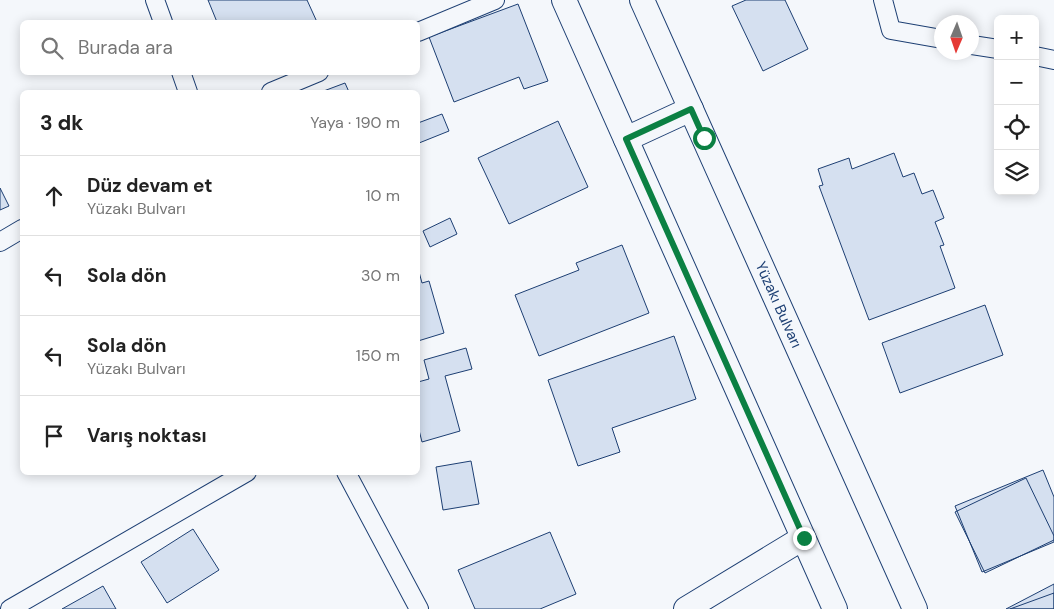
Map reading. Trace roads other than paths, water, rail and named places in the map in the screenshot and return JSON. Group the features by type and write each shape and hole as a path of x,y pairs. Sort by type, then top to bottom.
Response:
{"main road":[{"path":"564,0 836,609"},
{"name":"Yüzakı Bulvarı","path":"642,0 915,609"},
{"path":"626,139 691,109"},
{"path":"686,609 804,538"}],"street":[{"path":"155,0 162,20"},
{"path":"420,31 495,0"},
{"path":"883,0 891,30 934,38"},
{"path":"979,46 994,49"},
{"path":"1039,57 1054,60"},
{"path":"182,75 187,90"},
{"path":"276,90 312,75"},
{"path":"0,242 20,229"},
{"path":"10,609 242,475"},
{"path":"348,475 419,609"}]}
